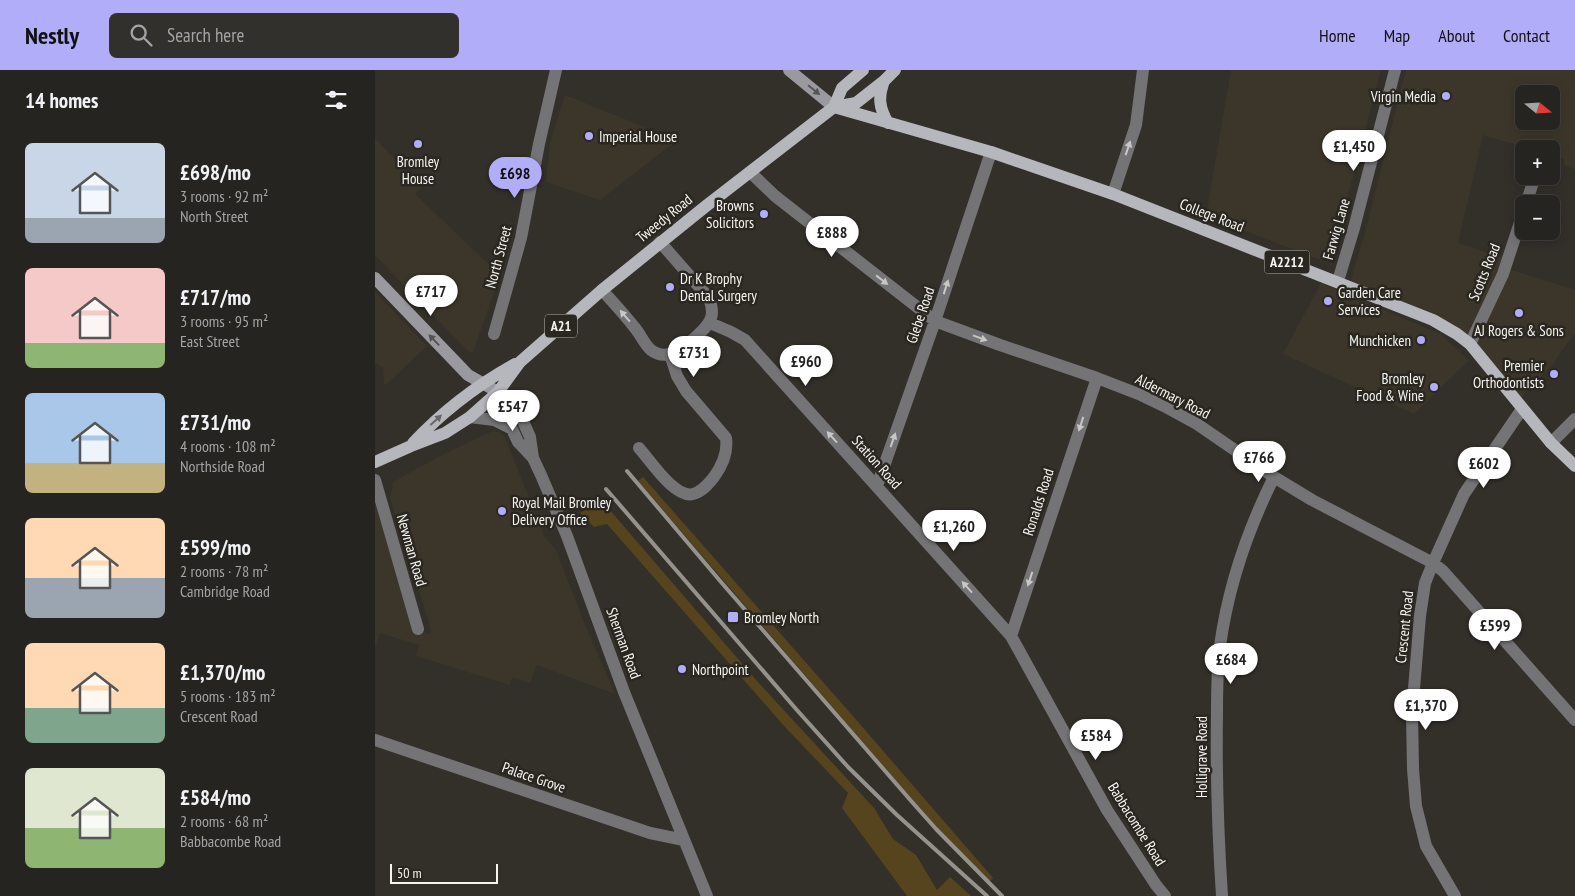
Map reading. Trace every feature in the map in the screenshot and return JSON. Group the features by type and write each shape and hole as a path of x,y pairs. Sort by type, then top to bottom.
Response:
{"main road":[{"name":"Tweedy Road","path":"834,106 842,88 863,70"},
{"name":"Tweedy Road","path":"411,446 437,419 481,384 520,362 660,242 834,106 856,102 884,81 895,70"},
{"path":"884,81 880,91 879,102 888,123"},
{"name":"College Road","path":"834,106 991,152 1113,194 1433,320 1447,327 1469,344 1551,443 1575,466"},
{"name":"Tweedy Road","path":"375,462 445,433 470,417 498,392 520,362"}],"street":[{"name":"North Street","path":"494,334 521,238 539,144 556,70"},
{"name":"College Road","path":"789,70 834,106"},
{"path":"1113,194 1136,125 1143,70"},
{"name":"Farwig Lane","path":"1338,281 1395,70"},
{"name":"Glebe Road","path":"877,486 935,321 991,152"},
{"name":"Aldermary Road","path":"750,172 775,196 935,321 1000,346 1097,378 1164,406 1197,424 1312,500 1433,563 1443,571 1575,720"},
{"name":"Scotts Road","path":"1469,344 1503,274 1515,237"},
{"path":"602,290 652,350 658,353 670,354 687,346 710,323 711,305 709,298 660,242"},
{"path":"375,278 468,375 498,392"},
{"name":"Station Road","path":"710,323 745,340 1011,636"},
{"path":"639,448 677,490 685,494 693,494 703,489 715,476 723,462 727,446 726,438 686,391 677,376 670,354"},
{"name":"Ronalds Road","path":"1011,636 1097,378"},
{"name":"Sherman Road","path":"498,392 512,400 527,429 533,458 567,536 625,692 707,896"},
{"name":"Crescent Road","path":"1455,896 1426,846 1417,806 1413,769 1412,713 1420,616 1425,583 1464,494 1523,409"},
{"name":"Sherman Road","path":"470,417 493,420 512,429 523,448 533,458"},
{"path":"1551,443 1575,419"},
{"name":"Holligrave Road","path":"1223,896 1217,804 1216,744 1220,647 1235,577 1255,519 1275,477"},
{"name":"Newman Road","path":"375,480 418,629"},
{"name":"Babbacombe Road","path":"1011,636 1107,810 1165,896"},
{"name":"Palace Grove","path":"375,740 650,833 684,840"}],"shaded area":[{"path":"1231,70 1381,70 1337,236 1332,251 1321,260 1206,216"},
{"path":"1406,70 1575,70 1575,169 1563,165 1564,159 1560,158 1560,140 1515,140 1515,144 1483,135 1458,243 1507,259 1505,268 1575,290 1575,332 1554,363 1517,402 1470,345 1349,286 1365,233"},
{"path":"565,95 676,141 600,200 546,182 550,143"},
{"path":"375,138 421,188 415,194 500,275 473,352 469,352 375,255"},
{"path":"1321,283 1440,334 1469,360 1414,414 1283,354"},
{"path":"375,292 427,346 386,385 384,384 383,367 375,363"},
{"path":"493,431 504,435 544,536 556,550 585,625 615,694 537,665 530,683 512,677 510,685 416,656 419,645 380,633 375,645 375,503 413,629 430,634 431,629 390,498 393,482 444,454"},
{"path":"643,477 993,878 989,882 932,823 638,481"},
{"path":"602,501 757,681 874,808 893,839 916,855 937,890 950,877 971,896 907,896 842,808 848,793 785,727 607,524 594,527 580,513"}],"railway":[{"path":"627,471 912,802 1002,896"},
{"path":"606,489 848,767 897,815 987,896"}],"place":[{"name":"Virgin Media","path":"1446,96"},
{"name":"Imperial House","path":"589,136"},
{"name":"Bromley House","path":"418,144"},
{"name":"Browns Solicitors","path":"764,214"},
{"name":"Dr K Brophy Dental Surgery","path":"670,287"},
{"name":"Garden Care Services","path":"1328,301"},
{"name":"AJ Rogers & Sons","path":"1519,313"},
{"name":"Munchicken","path":"1421,340"},
{"name":"Premier Orthodontists","path":"1554,374"},
{"name":"Bromley Food & Wine","path":"1434,387"},
{"name":"Royal Mail Bromley Delivery Office","path":"502,511"},
{"name":"Bromley North","path":"733,617"},
{"name":"Northpoint","path":"682,669"}]}
